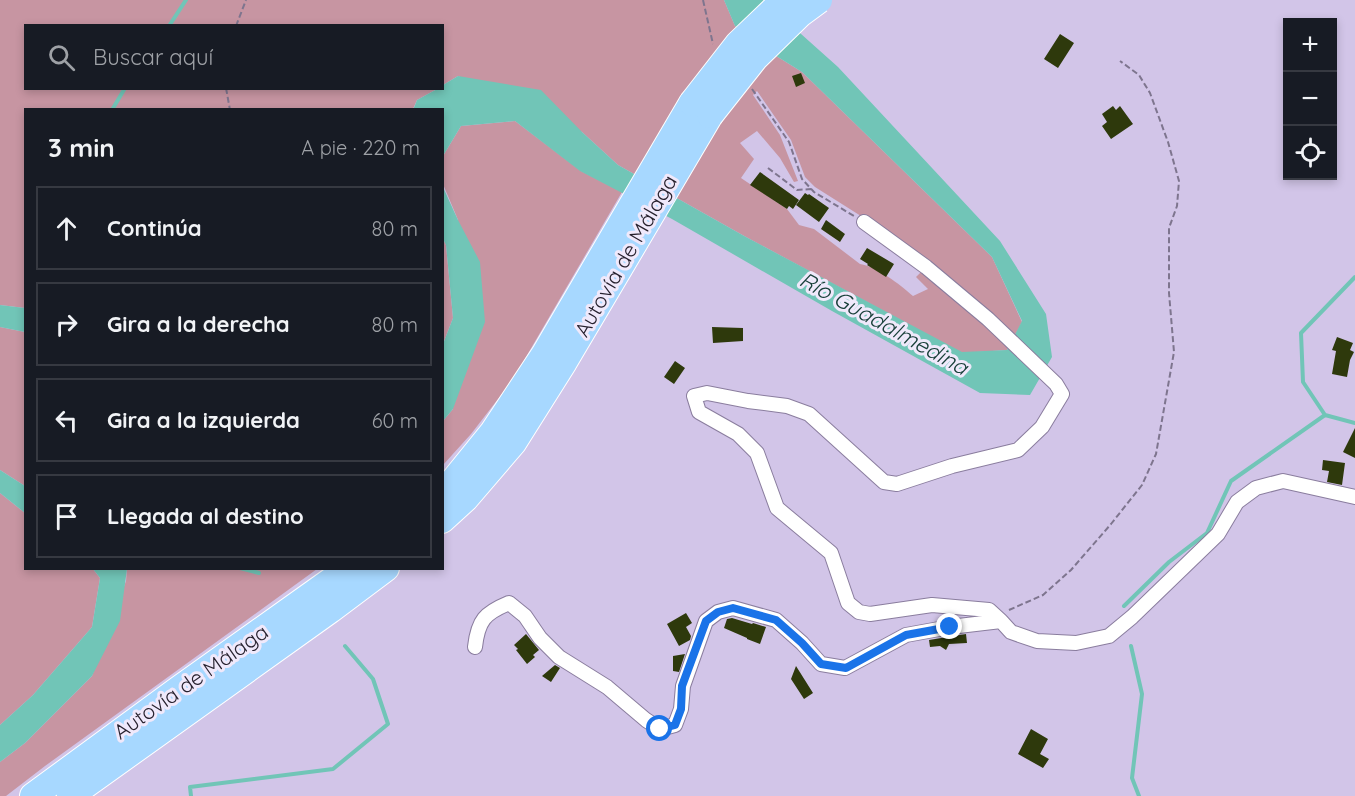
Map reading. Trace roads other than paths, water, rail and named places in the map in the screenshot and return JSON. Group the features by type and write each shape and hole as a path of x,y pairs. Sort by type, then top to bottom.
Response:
{"highway":[{"name":"Autovía de Málaga","path":"444,518 465,500 513,443 564,362 623,242 738,44 784,0"},
{"name":"Autovía de Málaga","path":"701,109 800,14 819,0"},
{"name":"Autovía de Málaga","path":"444,490 493,432 623,242"},
{"name":"Autovía de Málaga","path":"33,796 346,570"},
{"name":"Autovía de Málaga","path":"69,796 383,570"}],"street":[{"path":"864,222 926,267 988,319 1056,384 1062,394 1042,427 1018,450 952,466 897,484 884,482 809,414 787,406 707,393 694,396 699,412 738,434 757,453 777,508 831,554 848,603 859,612 870,614 932,605 989,610 1011,632 1037,641 1076,643 1109,636 1132,617 1218,534 1238,502 1256,488 1283,482 1355,497"},
{"path":"476,647 480,624 494,610 510,603 525,616 540,638 559,657 607,687 660,729 675,725 681,709 682,686 706,621 718,612 733,608 776,620 821,664 846,668 906,635 1001,621"}],"water":[{"name":"Río Guadalmedina","path":"724,0 763,0 838,67 1000,241 1046,314 1052,357 1030,395 980,393 672,219 580,171 515,121 461,126 444,154 444,108 414,108 417,100 435,90 444,90 444,84 458,76 541,90 618,165 746,237 962,352 1007,350 1022,321 992,257 802,72 735,26"},
{"path":"444,189 480,262 485,322 453,409 444,420 444,341 453,318 444,241"},
{"path":"0,305 24,308 24,332 0,327"},
{"path":"0,470 24,485 24,512 0,493"},
{"path":"94,570 127,570 120,621 92,676 25,743 0,762 0,725 33,695 92,627 100,578"}],"waterway":[{"path":"170,24 186,0"},
{"path":"113,108 124,90"},
{"path":"1355,277 1301,333 1303,382 1325,415 1355,423"},
{"path":"1124,606 1169,562 1207,533 1231,481 1325,415"},
{"path":"248,570 259,573"},
{"path":"191,796 190,787 333,769 388,724 373,679 345,646"},
{"path":"1131,646 1142,694 1132,778 1139,796"}]}
